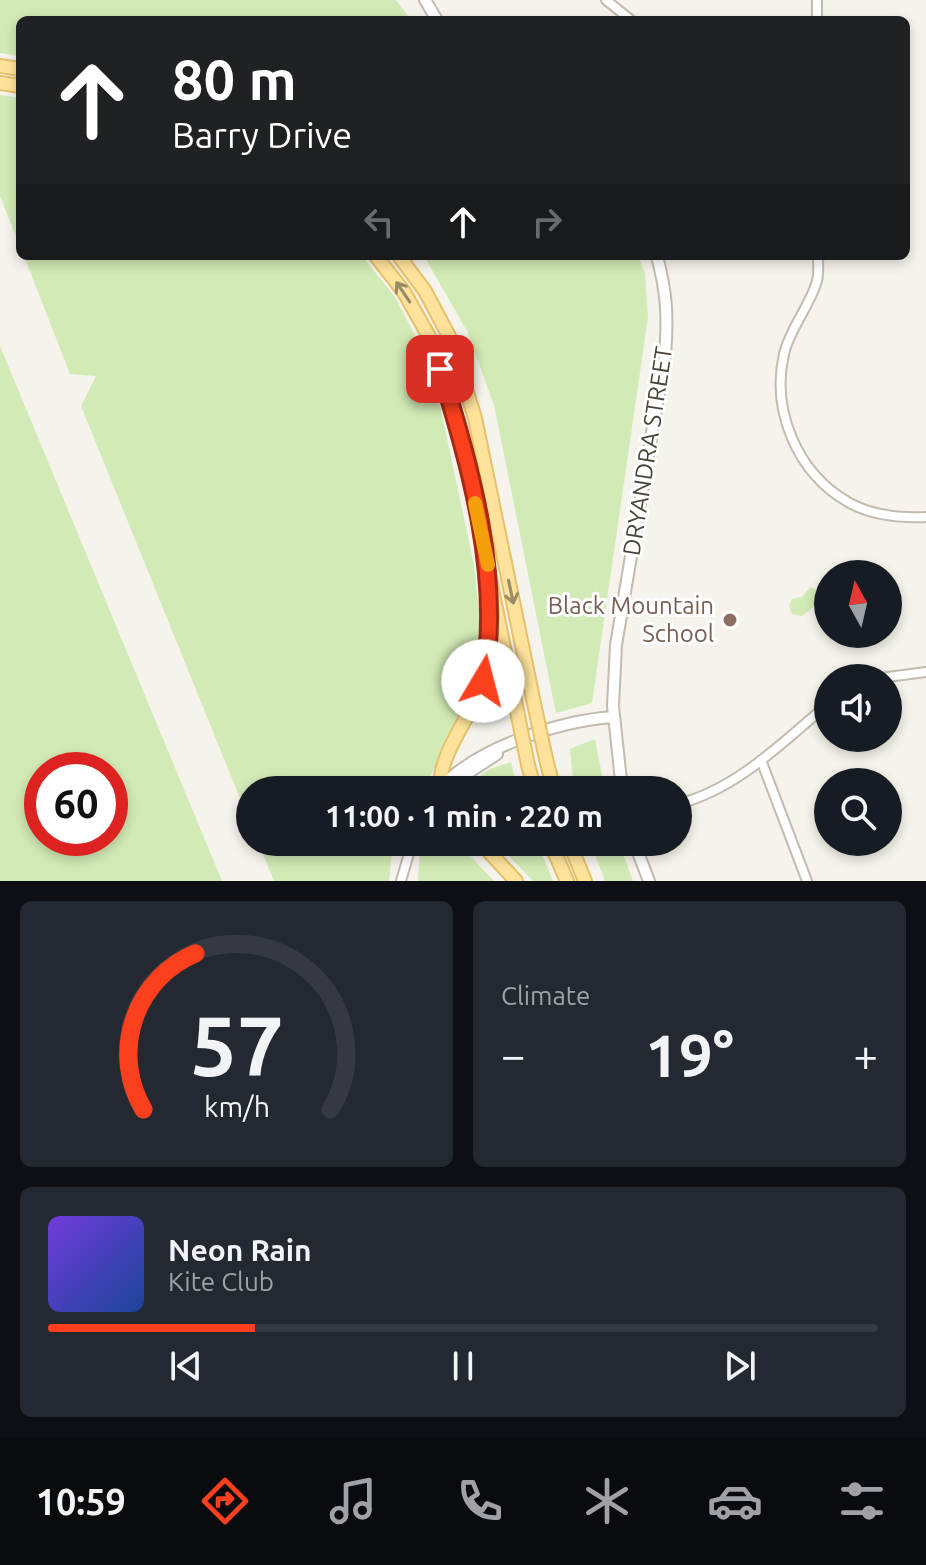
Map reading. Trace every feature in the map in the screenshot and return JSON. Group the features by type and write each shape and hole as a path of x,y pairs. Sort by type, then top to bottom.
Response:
{"main road":[{"path":"379,260 404,292 432,342 458,423 531,776"},
{"path":"402,260 425,291 450,338 475,418 550,776"},
{"path":"442,776 483,681 489,636 488,566"},
{"path":"493,856 516,881"},
{"path":"556,856 567,881"},
{"path":"575,856 585,881"}],"street":[{"path":"606,0 626,16"},
{"name":"DRYANDRA STREET","path":"620,776 613,717 616,645 665,356 666,291 658,260"},
{"path":"818,260 818,279 784,352 780,393 791,440 812,473 849,504 881,514 926,517"},
{"path":"902,675 926,672"},
{"path":"692,799 714,790 761,760 814,716"},
{"path":"456,776 478,756 571,723 613,717"},
{"path":"761,760 807,881"},
{"path":"401,881 409,856"},
{"path":"639,856 649,881"}],"green space":[{"path":"0,0 396,0 408,16 16,16 16,55 0,53"},
{"path":"0,95 16,97 16,237 0,196"},
{"path":"26,260 365,260 395,297 420,345 440,406 474,565 482,643 470,700 430,776 236,776 236,788 81,406 96,376 70,374"},
{"path":"426,260 640,260 645,273 648,317 592,703 556,713 494,405 467,331"},
{"path":"0,346 222,881 0,881"},
{"path":"810,587 814,589 814,607 802,616 792,614 789,606 792,599 802,597"},
{"path":"595,739 602,776 573,776 570,749"},
{"path":"511,762 514,776 480,776"},
{"path":"264,856 392,856 389,881 274,881"},
{"path":"420,856 470,856 494,881 418,881"},
{"path":"509,856 543,856 553,881 533,881"},
{"path":"595,856 624,856 633,881 605,881"}],"slow traffic":[{"path":"475,503 488,565"}],"place":[{"name":"Black Mountain School","path":"730,620"}],"route":[{"path":"440,369 458,423 488,566 489,636 483,681"}]}
